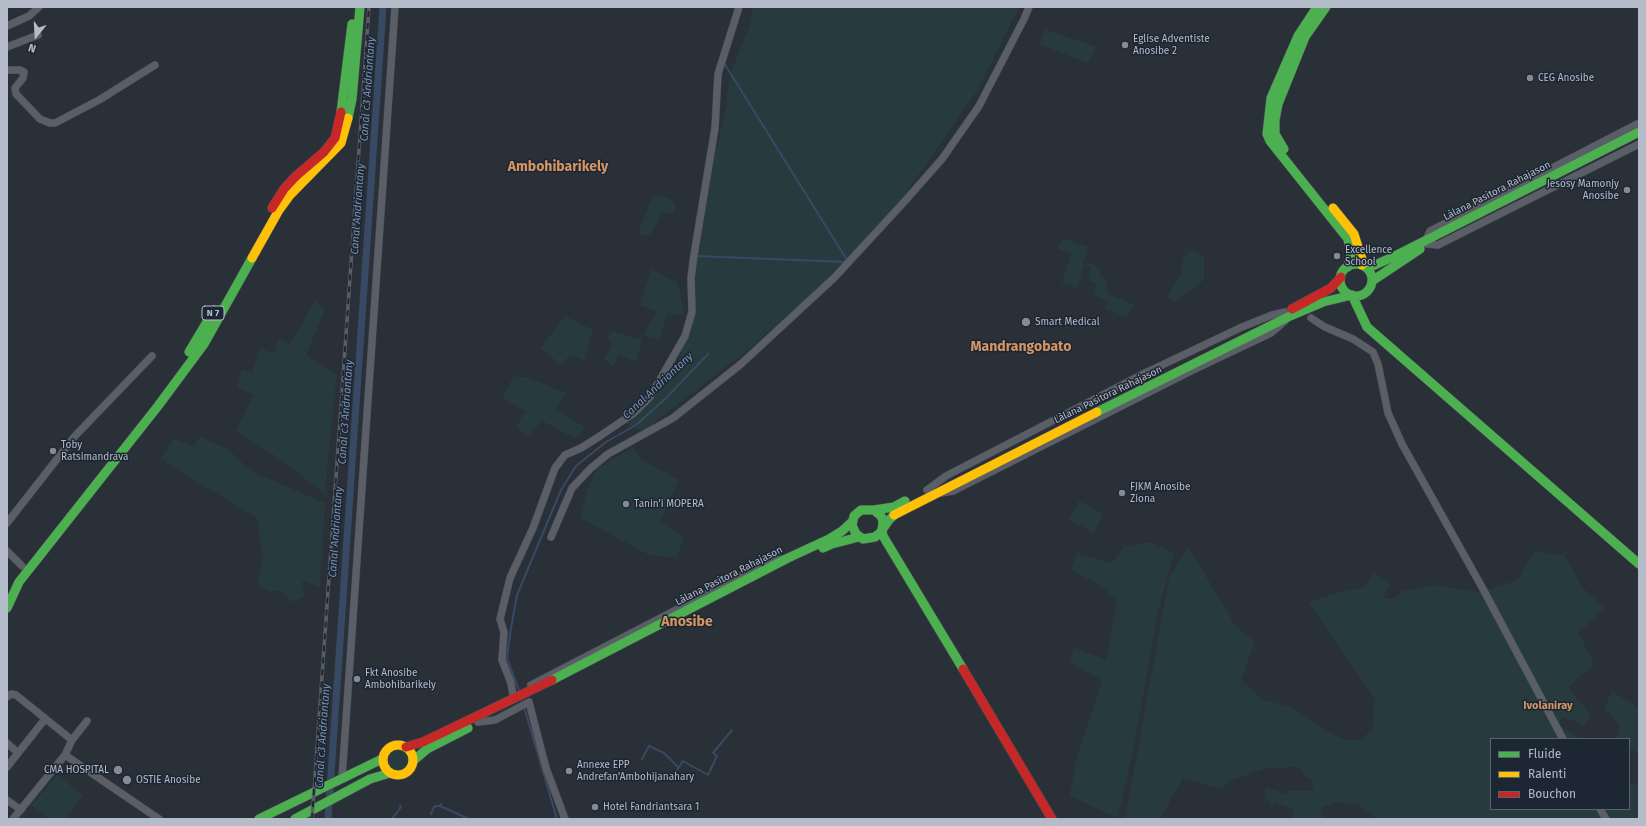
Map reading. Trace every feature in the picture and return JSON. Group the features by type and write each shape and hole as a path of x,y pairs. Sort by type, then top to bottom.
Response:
{"main road":[{"name":"N 7","path":"7,594 26,565 196,342 284,189 296,176 324,152 335,138 342,109 353,7"},
{"name":"N 7","path":"7,608 26,565 158,406 204,344 279,210 290,195 341,143 345,133 352,99 360,7"},
{"path":"1317,7 1298,36 1271,98 1267,134 1270,141 1348,239 1351,254 1348,267"},
{"path":"1326,7 1305,37 1302,44 1278,104 1275,120 1275,134 1280,144 1352,231 1363,266 1372,276 1370,287 1363,294 1352,295"},
{"name":"Làlana Pasitora Rahajason","path":"1372,281 1426,242 1639,132"},
{"name":"Làlana Pasitora Rahajason","path":"1363,266 1375,265 1426,242 1639,140"},
{"path":"1359,250 1366,255 1375,258 1383,259 1395,256"},
{"path":"1363,266 1357,264 1348,267 1344,270 1340,282 1344,289 1352,295 1359,308 1362,318 1368,327 1381,340 1639,564"},
{"name":"Làlana Pasitora Rahajason","path":"882,530 897,512 929,493 1288,314 1331,288 1341,278"},
{"name":"Làlana Pasitora Rahajason","path":"1288,314 1334,298 1352,295"},
{"path":"1334,298 1350,303 1359,308"},
{"name":"Làlana Pasitora Rahajason","path":"874,510 894,507 929,493"},
{"path":"1045,819 881,544 872,539 863,539 859,537 853,530 854,516 861,510 874,510 881,516 883,521 883,536 1052,819"},
{"name":"Làlana Pasitora Rahajason","path":"523,697 788,558 829,539 842,531 853,521"},
{"path":"872,539 882,530"},
{"name":"Làlana Pasitora Rahajason","path":"523,697 825,547 859,537"},
{"path":"295,819 305,817 319,806 370,779 390,774 405,774 409,771 413,761 427,749 477,720 523,697"},
{"path":"406,747 423,742 477,720"},
{"path":"390,774 384,767 382,759 384,752 391,746 396,744 406,747 412,753 413,761"},
{"path":"259,819 382,759"}],"street":[{"path":"7,26 29,16 39,7"},
{"path":"342,778 395,7"},
{"path":"565,819 546,768 523,697 511,683 502,660 504,632 500,619 510,578 533,528 555,468 565,455 581,448 634,413 650,397 685,336 692,312 691,278 715,128 718,74 740,7"},
{"path":"551,537 572,488 591,468 608,454 673,418 741,364 835,277 904,202 942,159 979,106 1029,7"},
{"path":"7,47 38,35"},
{"path":"7,70 20,70 24,72 23,78 15,88 16,94 40,119 50,123 55,123 99,100 155,65"},
{"path":"1639,123 1430,231 1426,242 1438,245 1639,144"},
{"path":"929,493 953,490 1271,333 1288,314"},
{"path":"1311,318 1316,323 1353,339 1373,352 1378,364 1388,413 1402,444 1483,589 1562,738"},
{"path":"7,523 75,436 152,356"},
{"path":"7,550 26,565"},
{"path":"8,697 11,694 16,696 72,740"},
{"path":"7,767 45,719"},
{"path":"13,819 66,755 72,740 87,721"},
{"path":"7,743 18,753"},
{"path":"66,755 159,819"},
{"path":"7,800 21,810"},
{"path":"1601,810 1606,819"}],"green space":[{"path":"752,7 1019,7 979,88 901,200 849,262 744,353 643,431 622,422 640,410 664,386 678,364 692,307 695,234 725,113 730,74 751,22"},
{"path":"1045,29 1096,47 1088,63 1039,44"},
{"path":"657,195 670,199 676,204 674,214 662,212 658,222 650,234 645,236 638,233 651,200"},
{"path":"1062,238 1088,247 1078,288 1062,283 1071,253 1057,249"},
{"path":"1189,250 1204,256 1204,280 1175,301 1167,297 1180,276 1183,260"},
{"path":"1087,261 1101,269 1100,277 1105,279 1108,294 1135,305 1126,317 1105,308 1108,301 1093,295 1097,284 1088,280 1091,268 1086,266"},
{"path":"651,269 678,283 684,314 667,315 660,340 643,335 657,312 640,305"},
{"path":"316,300 325,310 306,355 337,374 328,457 320,587 302,581 304,597 293,602 279,591 269,591 259,585 257,580 263,561 257,518 174,468 161,458 174,439 194,446 200,437 228,449 251,471 325,503 325,494 277,457 236,431 253,395 237,387 242,369 252,373 260,348 274,354 278,338 290,344"},
{"path":"565,316 593,330 584,361 571,355 560,364 540,348"},
{"path":"613,331 642,340 636,362 618,355 613,367 603,358 612,347 608,336"},
{"path":"514,376 527,377 566,393 557,409 586,428 576,439 542,421 528,437 516,427 525,411 502,397"},
{"name":"Tanin'i MOPERA","path":"634,447 640,459 679,480 660,521 684,538 676,558 649,555 580,518 587,490 596,469"},
{"path":"1079,501 1104,514 1094,533 1069,520"},
{"path":"1150,542 1174,553 1158,612 1134,746 1118,818 1070,796 1075,763 1102,681 1070,661 1074,648 1106,660 1117,602 1101,585 1070,570 1077,553 1112,563 1124,546"},
{"path":"1189,548 1235,625 1255,642 1241,680 1262,699 1293,708 1331,733 1345,740 1359,740 1372,730 1375,699 1308,602 1337,593 1365,587 1374,573 1391,584 1383,598 1394,599 1403,591 1433,585 1480,592 1518,580 1535,551 1564,555 1584,589 1605,608 1579,633 1594,664 1568,688 1591,715 1585,726 1562,716 1559,725 1579,738 1490,738 1490,810 1630,810 1630,782 1639,786 1639,819 1377,819 1357,805 1339,802 1321,808 1321,815 1326,816 1326,819 1292,819 1293,809 1275,803 1273,806 1270,804 1271,801 1264,800 1266,788 1287,794 1288,791 1313,790 1312,779 1305,776 1300,768 1290,767 1275,769 1273,766 1231,780 1221,789 1183,778 1160,819 1125,819 1169,577"},
{"path":"1612,691 1639,708 1639,754 1630,749 1630,738 1616,738 1620,726 1604,708"},
{"path":"398,750 405,753 408,760 405,767 398,770 391,767 388,760 391,753"},
{"path":"57,775 83,795 65,819 50,819 31,805"}],"waterway":[{"name":"Canal c3 Andriantany","path":"329,782 382,7"},
{"name":"Canal c3 Andriantany","path":"328,819 383,7"},
{"path":"724,63 847,260"},
{"path":"696,256 846,262"},
{"name":"Canal Andriantany","path":"520,693 507,658 517,595 561,490 576,466 606,442 636,425 666,398 708,354"},
{"name":"Canal Andriantany","path":"524,707 557,819"},
{"path":"672,778 683,761 708,775 717,756 713,753 732,730"},
{"path":"642,759 649,746 664,753 678,767"},
{"name":"Canal c3 Andriantany","path":"327,798 328,788"},
{"path":"431,814 434,807 440,806 441,804"},
{"path":"392,819 401,807 400,805"},
{"name":"Canal c3 Andriantany","path":"326,819 327,806"},
{"path":"440,806 469,819"}],"railway":[{"path":"312,819 369,7"}],"traffic: fast":[{"path":"348,118 352,99 360,7"},
{"path":"1317,7 1298,36 1271,98 1267,134 1270,141 1348,239 1351,254 1348,267"},
{"path":"1284,149 1275,134 1275,120 1278,104 1305,37 1326,7"},
{"path":"341,112 352,24"},
{"path":"1365,267 1375,265 1395,256 1639,132"},
{"path":"1372,281 1420,249"},
{"path":"7,608 19,582 158,406 204,344 252,258"},
{"path":"1356,264 1365,267 1369,271 1372,280 1369,289 1365,293 1356,296 1347,293 1343,289 1340,280 1343,271 1347,267 1356,264"},
{"path":"1352,295 1367,327 1639,564"},
{"path":"1097,412 1290,316 1323,302 1352,295"},
{"path":"189,352 214,310"},
{"path":"874,510 894,507 905,501"},
{"path":"894,515 889,520 882,530 880,533 875,537 863,539 856,534 852,525 854,516 861,510 874,510 881,516 883,521 882,530 883,536 963,669"},
{"path":"552,680 788,558 829,539 842,531 853,521"},
{"path":"823,548 859,537"},
{"path":"413,761 427,749 468,728"},
{"path":"259,819 382,759"},
{"path":"295,819 370,779 390,773"}],"traffic: slow":[{"path":"252,258 279,210 290,195 341,143 348,118"},
{"path":"1333,208 1354,234 1362,259 1362,265"},
{"path":"894,515 1097,412"},
{"path":"398,745 409,749 413,760 409,771 398,775 387,771 383,760 387,749 398,745"}],"traffic: jam":[{"path":"272,208 284,189 296,176 324,152 335,138 341,112"},
{"path":"1292,309 1331,288 1341,277"},
{"path":"963,669 1052,819"},
{"path":"406,747 423,742 552,680"}],"place":[{"name":"Eglise Adventiste Anosibe 2","path":"1125,45"},
{"name":"CEG Anosibe","path":"1530,78"},
{"name":"Jesosy Mamonjy Anosibe","path":"1627,190"},
{"name":"Excellence School","path":"1337,256"},
{"name":"Smart Medical","path":"1026,322"},
{"name":"Toby Ratsimandrava","path":"53,451"},
{"name":"FJKM Anosibe Ziona","path":"1122,493"},
{"name":"Tanin'i MOPERA","path":"626,504"},
{"name":"Fkt Anosibe Ambohibarikely","path":"357,679"},
{"name":"CMA HOSPITAL","path":"118,770"},
{"name":"Annexe EPP Andrefan'Ambohijanahary","path":"569,771"},
{"name":"OSTIE Anosibe","path":"127,780"},
{"name":"Hotel Fandriantsara 1","path":"595,807"}],"district":[{"name":"Ambohibarikely","path":"558,167"},
{"name":"Mandrangobato","path":"1021,347"},
{"name":"Anosibe","path":"687,622"},
{"name":"Ivolaniray","path":"1548,706"}]}
